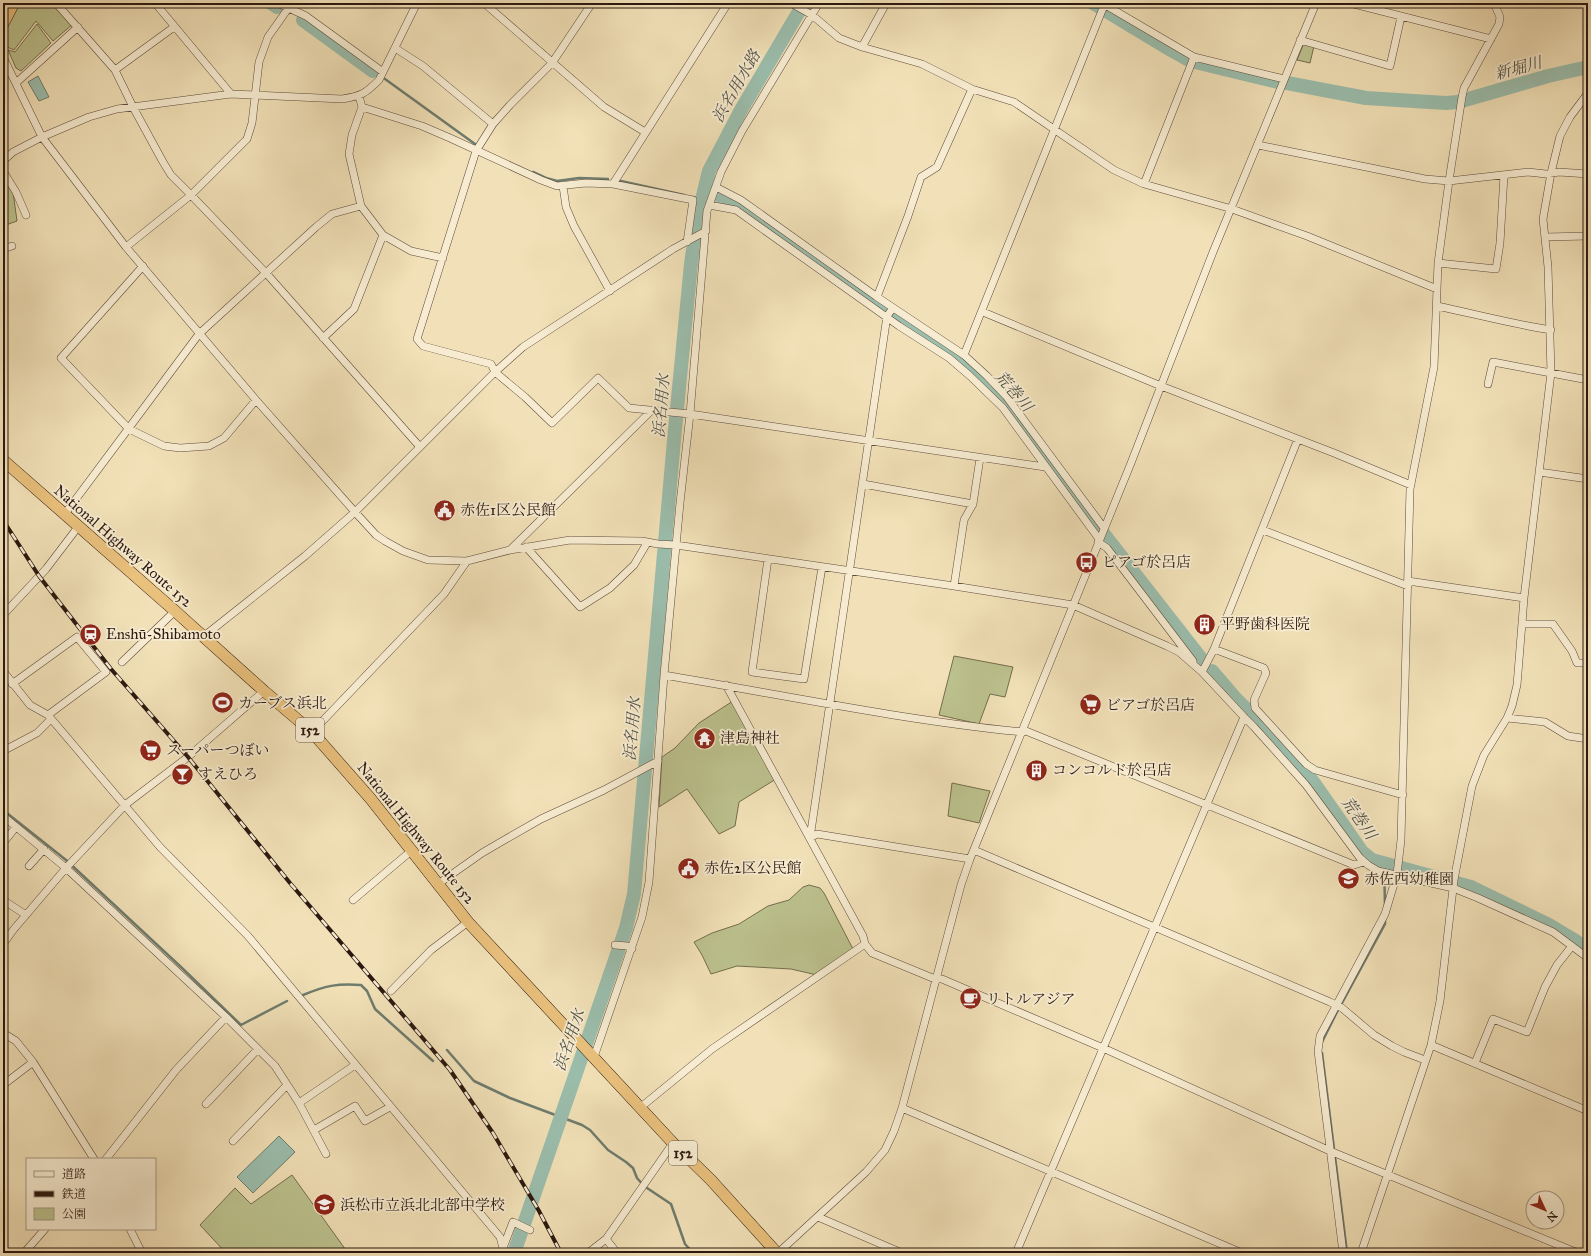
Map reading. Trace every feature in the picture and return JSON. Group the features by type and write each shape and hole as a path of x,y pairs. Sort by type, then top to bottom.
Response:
{"highway":[{"path":"3,24 14,3"},
{"name":"National Highway Route 152","path":"3,460 312,732 370,798 468,922 778,1253"}],"street":[{"path":"56,3 116,70 133,107 171,175 266,273 420,447"},
{"path":"278,3 290,6 306,16 383,72"},
{"path":"3,161 13,152 42,137 89,117 116,109 231,94 342,99 359,96 369,90 379,80 417,3"},
{"path":"484,3 552,63 580,84 604,107 645,132"},
{"path":"592,3 552,63 493,124 476,151 416,339 423,346 491,364 495,372 552,422 598,378 629,408 687,414 1045,467"},
{"path":"613,184 728,3"},
{"path":"592,1055 629,947 642,917 649,882 655,762 707,211 722,172 742,131 810,14 820,3"},
{"path":"862,47 885,3"},
{"path":"778,1253 866,1172 885,1150 894,1131 902,1108 961,885 970,859 1161,386 1213,252 1316,3"},
{"path":"1350,3 1401,17 1473,33 1491,39"},
{"path":"1343,1253 1318,1051 1320,1036 1385,914 1397,874 1401,840 1411,485 1434,366 1438,263 1464,88 1499,24 1500,17 1494,3"},
{"path":"793,4 810,14 839,38 862,47 922,64 972,89 1014,102 1114,170 1144,184 1232,209 1307,236 1437,289"},
{"path":"159,5 174,27 231,94"},
{"path":"126,247 191,195 247,140 252,123 254,95 259,62 268,37 290,6"},
{"path":"964,356 983,312 1023,206 1104,6 1194,57 1284,79"},
{"path":"1300,40 1390,66 1401,17"},
{"path":"16,83 78,27"},
{"path":"116,70 174,27"},
{"path":"395,48 423,66 493,124"},
{"path":"3,57 42,137 126,247 256,400 355,512 376,534 403,550 428,560 467,561 510,550 570,540 642,542 675,545 848,570 1073,605 1167,646 1178,652 1196,666 1306,785 1364,862 1378,871 1453,884 1553,932 1588,958"},
{"path":"1144,184 1194,57"},
{"path":"877,297 908,216 920,177 937,167 972,89"},
{"path":"1361,1253 1431,1045 1440,1001 1453,884 1474,780 1484,755 1507,718 1517,686 1524,598 1551,373 1551,330 1543,219 1551,173 1560,136 1570,117 1588,93"},
{"path":"359,96 362,108 352,135 349,154 361,206 383,236 411,251 443,258"},
{"path":"362,108 422,126 557,186 586,183 613,184 693,200 687,242"},
{"path":"1258,145 1425,179 1449,181 1528,172 1546,174 1588,174"},
{"path":"3,171 16,192 26,215"},
{"path":"1438,263 1496,269 1500,242 1504,175"},
{"path":"563,186 566,207 571,220 610,291"},
{"path":"716,187 741,200 877,297 890,311 970,376 1003,408 1045,467 1101,535"},
{"path":"710,205 736,210 890,311 964,356 987,376 1006,396 1101,535 1107,548 1188,653 1196,666"},
{"path":"64,515 200,334 332,214 361,206"},
{"path":"203,637 304,556 355,512 495,372 524,347 673,249 706,230"},
{"path":"323,338 354,309 383,236"},
{"path":"1545,237 1588,236"},
{"path":"3,249 12,246"},
{"path":"143,266 61,358 129,429 164,446 180,448 209,446 224,438 256,400"},
{"path":"1437,306 1520,325 1551,330"},
{"path":"810,838 848,570 890,311"},
{"path":"983,312 1161,386 1411,485"},
{"path":"1488,384 1493,362 1588,380"},
{"path":"510,550 651,411"},
{"path":"1202,672 1214,650 1298,439"},
{"path":"954,586 964,520 973,504 980,458"},
{"path":"1538,472 1588,479"},
{"path":"863,484 973,504"},
{"path":"3,615 46,569 78,527"},
{"path":"1263,530 1408,583 1524,598"},
{"path":"526,547 580,607 610,588 634,565 648,543"},
{"path":"768,559 752,672 804,679 822,567"},
{"path":"312,732 439,600 467,561"},
{"path":"122,662 174,611"},
{"path":"1522,624 1553,624 1572,651 1577,663 1588,663"},
{"path":"3,751 37,733 50,717 106,672 77,637 12,684"},
{"path":"1214,650 1264,668 1266,673 1254,700 1255,708 1306,764 1321,773 1402,794"},
{"path":"3,671 30,705 50,717 160,847 248,936 500,1237 502,1250"},
{"path":"664,675 726,685 829,705 977,727 1022,732 1026,731 1354,865 1364,862"},
{"path":"726,685 863,936 865,944 872,953 935,979 942,978 1103,1048 1330,1151 1578,1253"},
{"path":"3,944 69,865 125,805 193,753 264,691"},
{"path":"1016,1253 1244,717"},
{"path":"1507,718 1545,722 1568,736 1588,739"},
{"path":"438,884 482,853 541,819 604,790 655,762"},
{"path":"3,816 44,849 69,865 275,1066 299,1103 326,1154"},
{"path":"3,843 16,827"},
{"path":"810,838 818,834 970,859"},
{"path":"28,866 44,849"},
{"path":"974,850 1342,1008 1374,1035 1404,1052 1425,1060"},
{"path":"353,900 411,851"},
{"path":"3,900 26,915"},
{"path":"391,991 431,950 468,922"},
{"path":"615,944 629,947"},
{"path":"641,1107 712,1049 865,944"},
{"path":"1475,1063 1493,1019 1527,1032 1545,987 1557,965 1572,946"},
{"path":"107,1158 176,1070 226,1018"},
{"path":"3,1033 16,1041 33,1062 93,1158"},
{"path":"1431,1045 1588,1112"},
{"path":"206,1104 258,1049"},
{"path":"3,1085 33,1062"},
{"path":"299,1103 355,1065"},
{"path":"233,1141 287,1085"},
{"path":"314,1130 355,1106 364,1122 390,1107"},
{"path":"902,1108 1242,1253"},
{"path":"588,1253 606,1239 673,1142"},
{"path":"818,1217 902,1253"},
{"path":"502,1250 513,1222 530,1230"},
{"path":"24,1253 44,1230"},
{"path":"130,1230 142,1253"},
{"path":"606,1239 617,1253"}],"green space":[{"path":"20,3 53,3 73,24 53,41 36,21 14,50 5,46 3,39 6,29"},
{"path":"37,24 51,43 21,71 16,68 8,50 15,52"},
{"path":"1304,43 1314,46 1310,63 1297,60"},
{"path":"3,177 13,192 17,221 3,226"},
{"path":"954,656 1013,667 1005,697 990,694 979,724 939,715"},
{"path":"733,701 776,779 739,802 735,826 719,834 687,789 659,807 662,757 675,748 699,723"},
{"path":"952,783 990,791 979,823 948,816"},
{"path":"809,885 820,888 824,893 853,949 817,975 791,969 737,966 711,974 694,942 712,933 739,924 768,906 789,900 803,887"},
{"path":"292,1175 348,1253 226,1253 200,1225 235,1188 251,1204"}],"shaded area":[{"path":"38,76 49,97 39,101 28,82"},
{"path":"279,1136 295,1152 253,1193 237,1177"}],"waterway":[{"path":"271,3 277,7"},
{"name":"浜名用水","path":"514,1253 626,928 634,894 674,440 691,264 698,216 709,171 741,110 804,3"},
{"path":"1093,3 1187,59"},
{"path":"303,20 373,71"},
{"path":"1195,62 1278,82"},
{"name":"新堀川","path":"1287,83 1366,98 1446,103 1458,102 1548,76 1588,67"},
{"path":"385,79 475,144"},
{"path":"533,172 557,181 579,178 608,179"},
{"path":"621,181 684,195"},
{"name":"荒巻川","path":"718,195 739,203 781,236 947,352 990,385 1203,661"},
{"path":"693,197 702,200"},
{"name":"荒巻川","path":"1212,671 1236,699 1280,742 1314,783 1362,852 1372,860 1471,887 1549,925 1588,950"},
{"path":"3,810 66,860 241,1025 287,1001"},
{"path":"1384,863 1385,906"},
{"path":"1322,1042 1385,924 1385,919"},
{"path":"303,995 331,986 345,984 361,985 367,991 375,1009 433,1061"},
{"path":"447,1050 474,1081 510,1098 582,1125 590,1130 608,1150 633,1168 637,1178 644,1186 671,1204 685,1244 693,1253"},
{"path":"1322,1053 1347,1253"}],"railway":[{"path":"3,520 39,576 111,669 188,757 290,883 450,1070 493,1133 539,1211 561,1253"}],"place":[{"name":"赤佐1区公民館","path":"444,510"},
{"name":"ピアゴ於呂店","path":"1086,562"},
{"name":"平野歯科医院","path":"1205,624"},
{"name":"Enshū-Shibamoto","path":"90,634"},
{"name":"カーブス浜北","path":"223,703"},
{"name":"ビアゴ於呂店","path":"1090,705"},
{"name":"津島神社","path":"704,738"},
{"name":"スーパーつぼい","path":"151,750"},
{"name":"コンコルド於呂店","path":"1037,770"},
{"name":"すえひろ","path":"182,774"},
{"name":"赤佐2区公民館","path":"689,868"},
{"name":"赤佐西幼稚園","path":"1348,879"},
{"name":"リトルアジア","path":"970,999"},
{"name":"浜松市立浜北北部中学校","path":"324,1205"}],"water label":[{"name":"浜名用水路","path":"736,86"}]}
